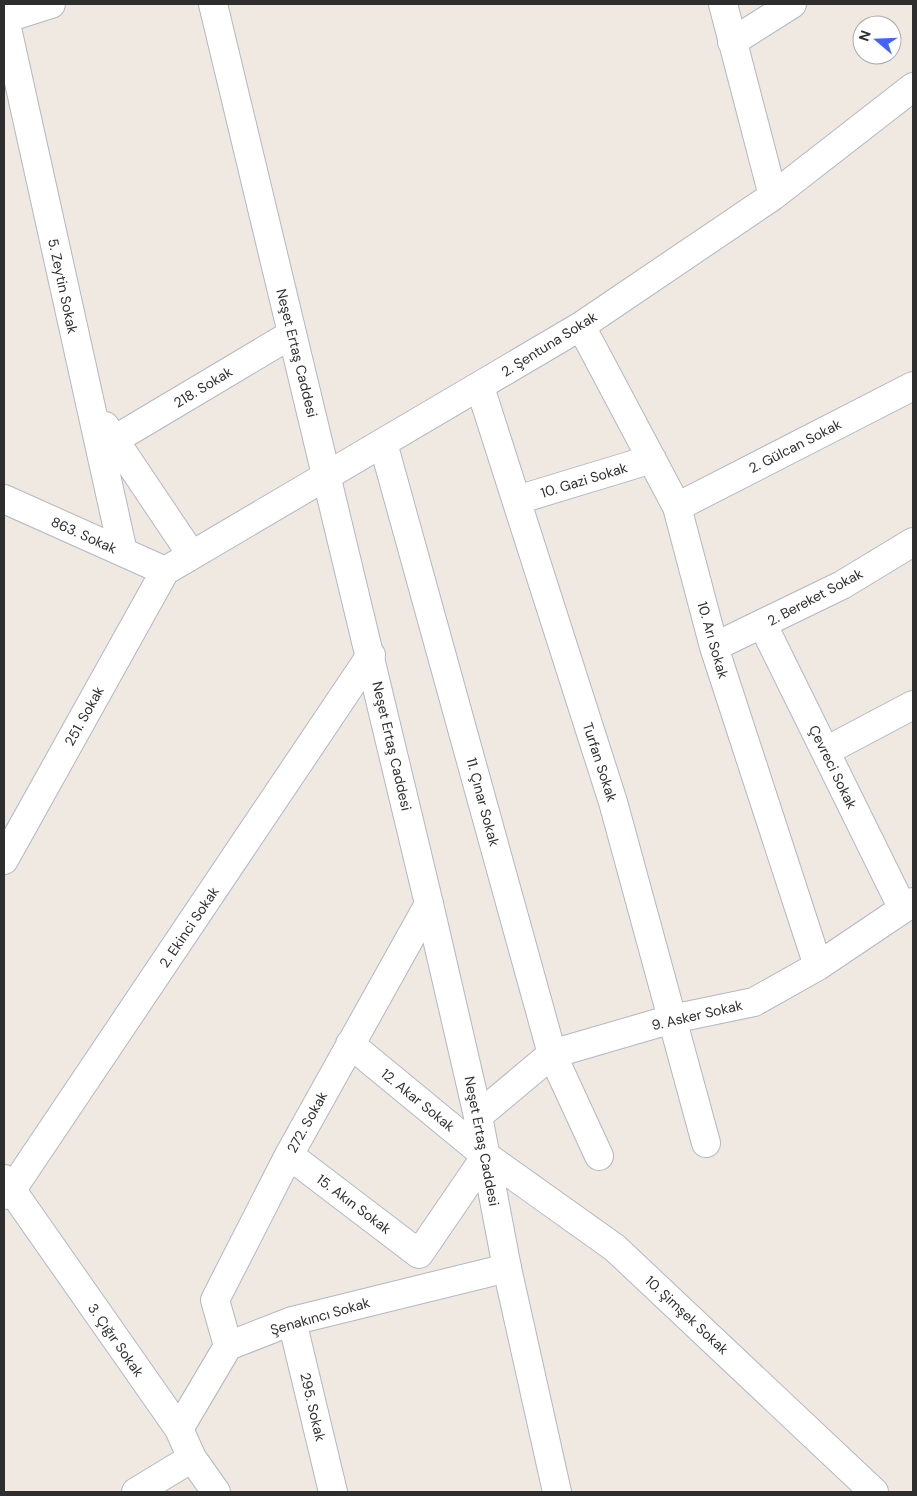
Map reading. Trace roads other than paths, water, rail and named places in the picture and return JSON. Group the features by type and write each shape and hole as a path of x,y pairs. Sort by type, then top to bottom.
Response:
{"street":[{"path":"4,19 51,4"},
{"name":"Neşet Ertaş Caddesi","path":"213,4 430,904 478,1116 507,1268 556,1492"},
{"path":"723,4 773,196"},
{"path":"732,42 792,4"},
{"name":"5. Zeytin Sokak","path":"4,19 123,552"},
{"name":"2. Şentuna Sokak","path":"165,571 581,326 773,196 913,87"},
{"name":"10. Arı Sokak","path":"581,326 677,507 714,647 818,966"},
{"name":"218. Sokak","path":"114,440 292,334"},
{"name":"2. Gülcan Sokak","path":"677,507 913,386"},
{"name":"Turfan Sokak","path":"480,387 613,802 706,1143"},
{"path":"88,402 191,554"},
{"name":"11. Çınar Sokak","path":"384,443 552,1054 599,1156"},
{"name":"10. Gazi Sokak","path":"517,500 652,459"},
{"name":"863. Sokak","path":"4,499 165,571"},
{"name":"2. Bereket Sokak","path":"714,647 763,625 842,585 913,542"},
{"name":"251. Sokak","path":"4,860 165,571"},
{"name":"Çevreci Sokak","path":"763,625 826,752 908,906"},
{"name":"2. Ekinci Sokak","path":"6,1188 371,655"},
{"path":"826,752 913,705"},
{"name":"272. Sokak","path":"228,1346 215,1300 289,1155 430,904"},
{"name":"9. Asker Sokak","path":"478,1116 552,1054 672,1019 754,1002 818,966 908,906"},
{"name":"12. Akar Sokak","path":"350,1044 486,1156"},
{"name":"15. Akın Sokak","path":"289,1155 419,1254 486,1156"},
{"name":"10. Şimşek Sokak","path":"486,1156 616,1248 874,1492"},
{"name":"3. Çığır Sokak","path":"6,1188 179,1429 192,1458 216,1492"},
{"name":"Şenakıncı Sokak","path":"228,1346 292,1321 507,1268"},
{"name":"295. Sokak","path":"292,1321 333,1492"},
{"path":"179,1429 228,1346"},
{"path":"136,1492 192,1458"}]}
